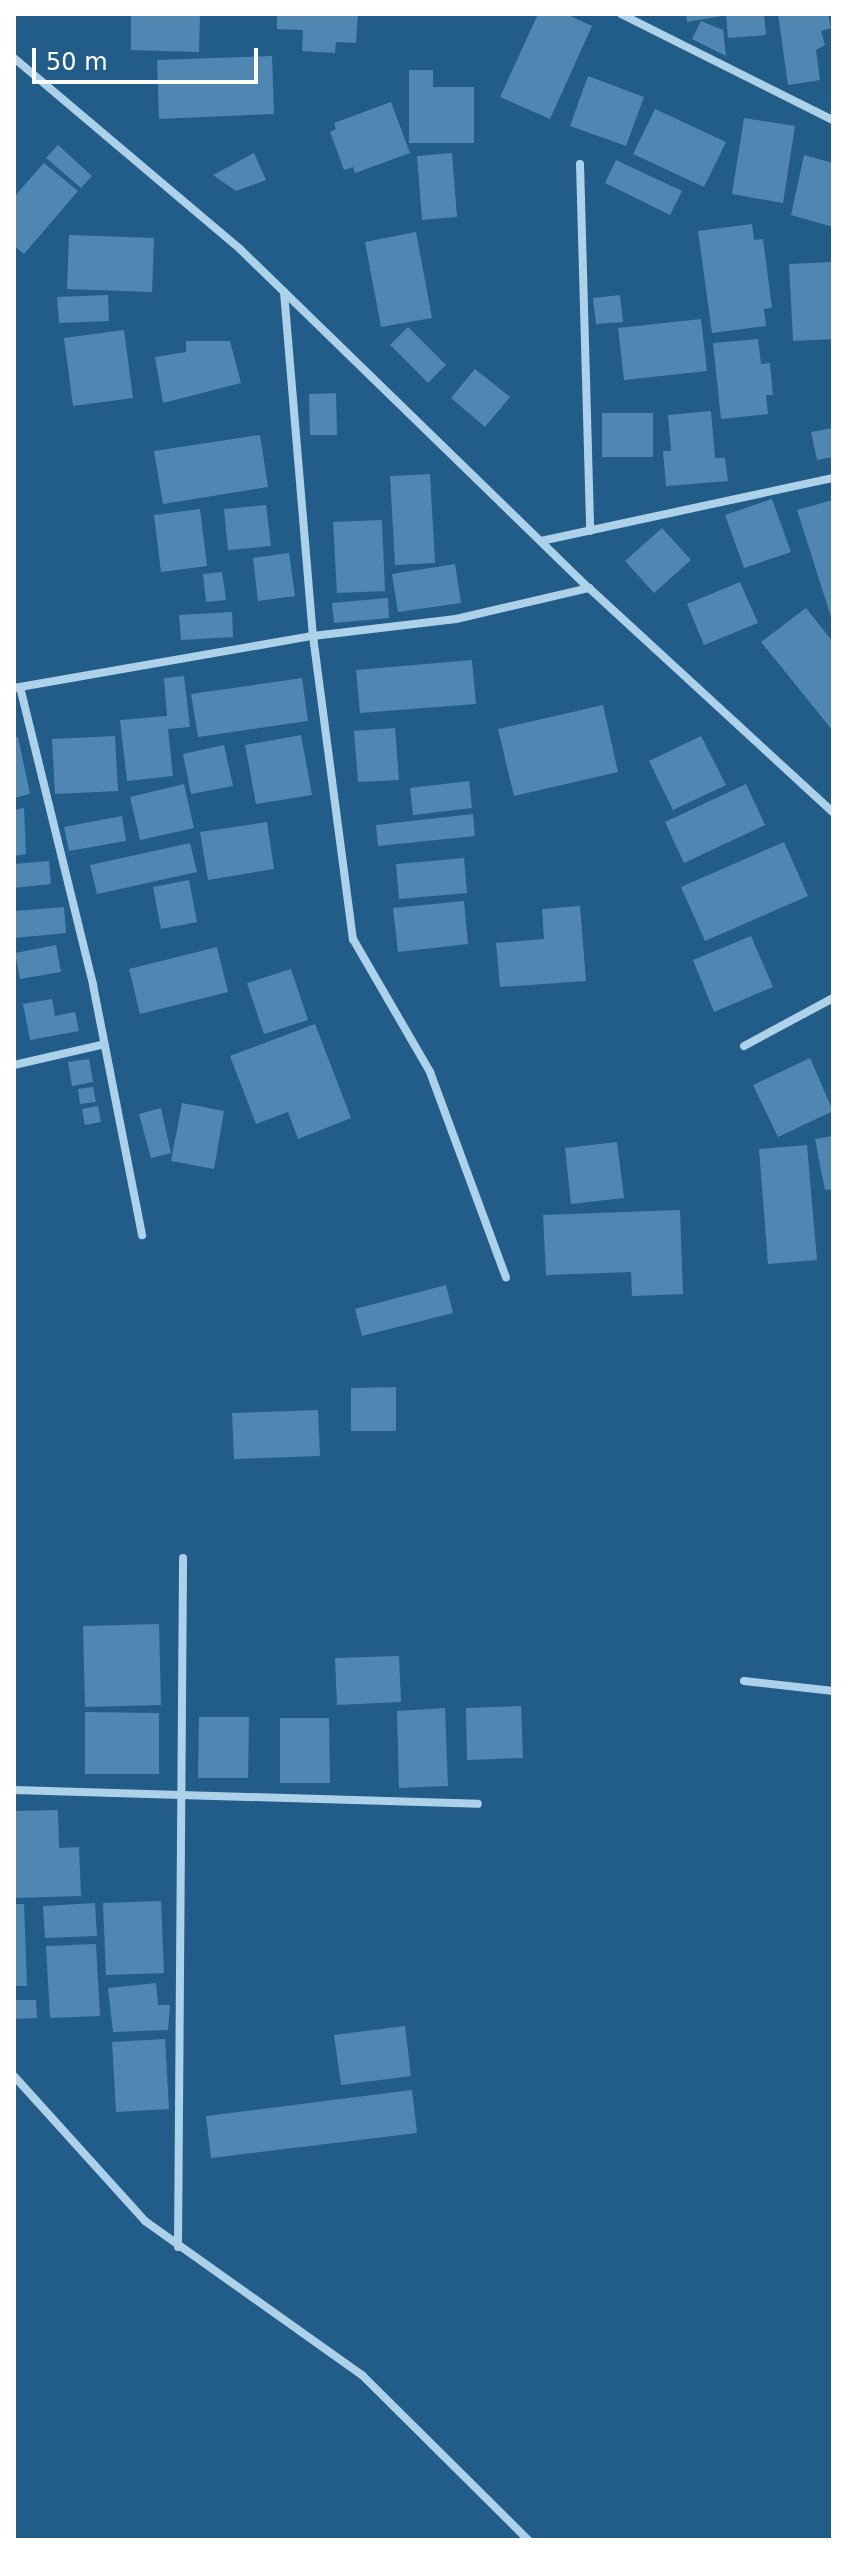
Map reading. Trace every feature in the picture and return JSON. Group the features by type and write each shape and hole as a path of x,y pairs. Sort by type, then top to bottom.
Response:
{"street":[{"path":"621,14 833,120"},
{"path":"14,58 284,291 589,588 833,812"},
{"path":"580,164 590,531"},
{"path":"284,291 313,636 353,939 430,1072 506,1277"},
{"path":"541,541 833,478"},
{"path":"142,1235 105,1044 17,687 313,636 456,619 589,588"},
{"path":"744,1046 833,998"},
{"path":"14,1065 105,1044"},
{"path":"178,2247 183,1558"},
{"path":"744,1681 833,1691"},
{"path":"14,1790 180,1799 478,1804"},
{"path":"14,2076 145,2221 362,2375 528,2540"}],"building":[{"path":"131,14 200,14 199,52 131,50"},
{"path":"277,14 358,14 356,43 336,42 335,53 302,51 303,30 277,29"},
{"path":"538,14 566,14 592,26 550,119 500,97"},
{"path":"686,14 722,14 722,16 687,22"},
{"path":"726,14 764,14 766,35 728,38"},
{"path":"778,14 828,14 831,28 821,31 825,45 816,50 820,80 788,85"},
{"path":"701,21 723,30 726,56 692,39"},
{"path":"272,56 274,114 159,119 157,60"},
{"path":"409,70 433,70 433,87 474,87 474,143 409,143"},
{"path":"588,76 644,97 626,146 570,126"},
{"path":"391,102 410,153 355,173 353,167 344,170 330,132 336,129 334,123"},
{"path":"655,109 726,142 704,187 633,154"},
{"path":"744,118 795,126 783,203 732,194"},
{"path":"58,145 92,176 81,188 46,158"},
{"path":"254,153 266,180 236,191 213,175"},
{"path":"452,153 457,217 422,220 417,156"},
{"path":"804,155 833,163 833,227 791,215"},
{"path":"616,160 682,191 670,215 605,183"},
{"path":"44,163 78,191 24,254 14,246 14,197"},
{"path":"752,224 754,240 763,239 772,308 764,309 766,326 712,333 698,231"},
{"path":"416,232 432,318 381,327 365,242"},
{"path":"69,235 154,238 152,292 67,289"},
{"path":"833,262 833,339 793,341 789,264"},
{"path":"108,295 109,321 59,323 57,297"},
{"path":"620,295 623,322 596,324 593,298"},
{"path":"701,319 707,371 624,380 618,328"},
{"path":"408,327 446,365 428,383 390,345"},
{"path":"124,330 133,398 73,406 64,338"},
{"path":"758,339 761,364 770,363 773,395 766,395 768,414 721,419 713,343"},
{"path":"186,341 230,341 241,383 163,403 155,357 186,352"},
{"path":"475,369 510,397 485,427 451,398"},
{"path":"336,393 337,435 310,435 309,394"},
{"path":"711,411 715,458 725,458 728,481 666,486 663,451 671,451 668,415"},
{"path":"602,413 653,413 653,457 602,457"},
{"path":"833,428 833,457 817,460 811,432"},
{"path":"260,435 268,487 163,504 154,451"},
{"path":"430,474 435,563 395,565 390,476"},
{"path":"772,499 791,552 744,568 725,515"},
{"path":"833,500 833,620 832,620 797,510"},
{"path":"266,505 271,546 228,550 224,509"},
{"path":"200,509 207,566 161,572 154,515"},
{"path":"382,520 385,591 337,593 333,522"},
{"path":"662,528 691,560 654,593 625,561"},
{"path":"289,553 295,596 258,601 253,558"},
{"path":"455,564 461,603 398,612 392,574"},
{"path":"222,572 226,600 206,602 203,574"},
{"path":"740,582 758,623 704,645 687,604"},
{"path":"388,598 389,618 334,623 332,603"},
{"path":"806,608 833,642 833,731 761,642"},
{"path":"232,612 233,637 181,640 179,615"},
{"path":"472,660 476,704 360,713 356,670"},
{"path":"184,676 190,727 168,729 173,776 127,781 120,720 167,716 164,678"},
{"path":"302,678 308,721 198,737 191,694"},
{"path":"603,705 618,772 514,796 498,729"},
{"path":"395,728 399,780 358,782 354,731"},
{"path":"301,735 312,795 256,804 245,745"},
{"path":"115,736 118,791 55,794 52,739"},
{"path":"701,736 726,785 673,810 649,761"},
{"path":"18,737 30,794 14,798 14,738"},
{"path":"224,745 233,786 191,794 183,754"},
{"path":"469,781 472,808 413,815 410,788"},
{"path":"184,784 194,828 140,840 130,797"},
{"path":"746,784 765,825 684,863 665,822"},
{"path":"24,808 26,854 14,856 14,810"},
{"path":"473,814 475,836 378,846 376,825"},
{"path":"122,816 126,841 69,851 64,827"},
{"path":"267,822 274,869 208,880 200,832"},
{"path":"784,842 808,896 705,941 681,887"},
{"path":"190,843 197,872 97,894 90,865"},
{"path":"464,858 467,893 399,899 396,864"},
{"path":"49,861 51,884 14,888 14,864"},
{"path":"189,880 197,922 161,929 153,887"},
{"path":"464,901 468,944 398,952 393,908"},
{"path":"580,906 586,981 500,987 496,943 544,939 542,909"},
{"path":"64,907 66,933 14,938 14,911"},
{"path":"751,936 773,987 714,1012 693,960"},
{"path":"56,945 61,972 20,979 15,953"},
{"path":"217,947 228,992 140,1014 129,969"},
{"path":"291,969 308,1020 264,1034 247,983"},
{"path":"52,999 55,1016 75,1012 79,1031 30,1040 23,1004"},
{"path":"315,1024 351,1118 298,1139 288,1112 256,1124 230,1056"},
{"path":"810,1058 833,1111 778,1137 753,1085"},
{"path":"89,1059 93,1082 72,1086 68,1062"},
{"path":"93,1087 96,1102 80,1104 78,1089"},
{"path":"182,1103 224,1111 214,1169 171,1161"},
{"path":"98,1106 101,1122 85,1125 82,1109"},
{"path":"161,1108 171,1153 151,1158 139,1114"},
{"path":"833,1136 833,1189 825,1190 815,1139"},
{"path":"617,1142 624,1198 571,1204 565,1148"},
{"path":"807,1145 817,1260 768,1264 759,1149"},
{"path":"680,1210 683,1294 632,1296 631,1272 546,1275 543,1215"},
{"path":"446,1285 453,1313 362,1336 355,1309"},
{"path":"396,1387 396,1431 351,1431 351,1388"},
{"path":"318,1410 320,1456 234,1459 232,1413"},
{"path":"159,1624 161,1705 85,1707 83,1626"},
{"path":"399,1656 401,1702 337,1705 335,1658"},
{"path":"521,1706 523,1758 467,1760 466,1708"},
{"path":"445,1708 448,1786 399,1788 397,1711"},
{"path":"85,1712 159,1713 159,1774 85,1774"},
{"path":"199,1717 249,1717 248,1778 198,1778"},
{"path":"280,1718 329,1718 330,1783 280,1783"},
{"path":"58,1810 59,1848 79,1847 81,1896 14,1898 14,1811"},
{"path":"161,1901 164,1973 106,1975 103,1903"},
{"path":"95,1903 97,1936 45,1938 43,1906"},
{"path":"14,1904 24,1904 27,1986 14,1986"},
{"path":"96,1944 100,2016 50,2018 46,1946"},
{"path":"156,1983 158,2005 170,2005 168,2030 113,2032 108,1988"},
{"path":"14,2000 36,2000 37,2018 14,2019"},
{"path":"405,2026 411,2076 341,2085 334,2035"},
{"path":"165,2039 169,2109 116,2112 112,2042"},
{"path":"412,2090 417,2133 211,2158 206,2116"}]}
